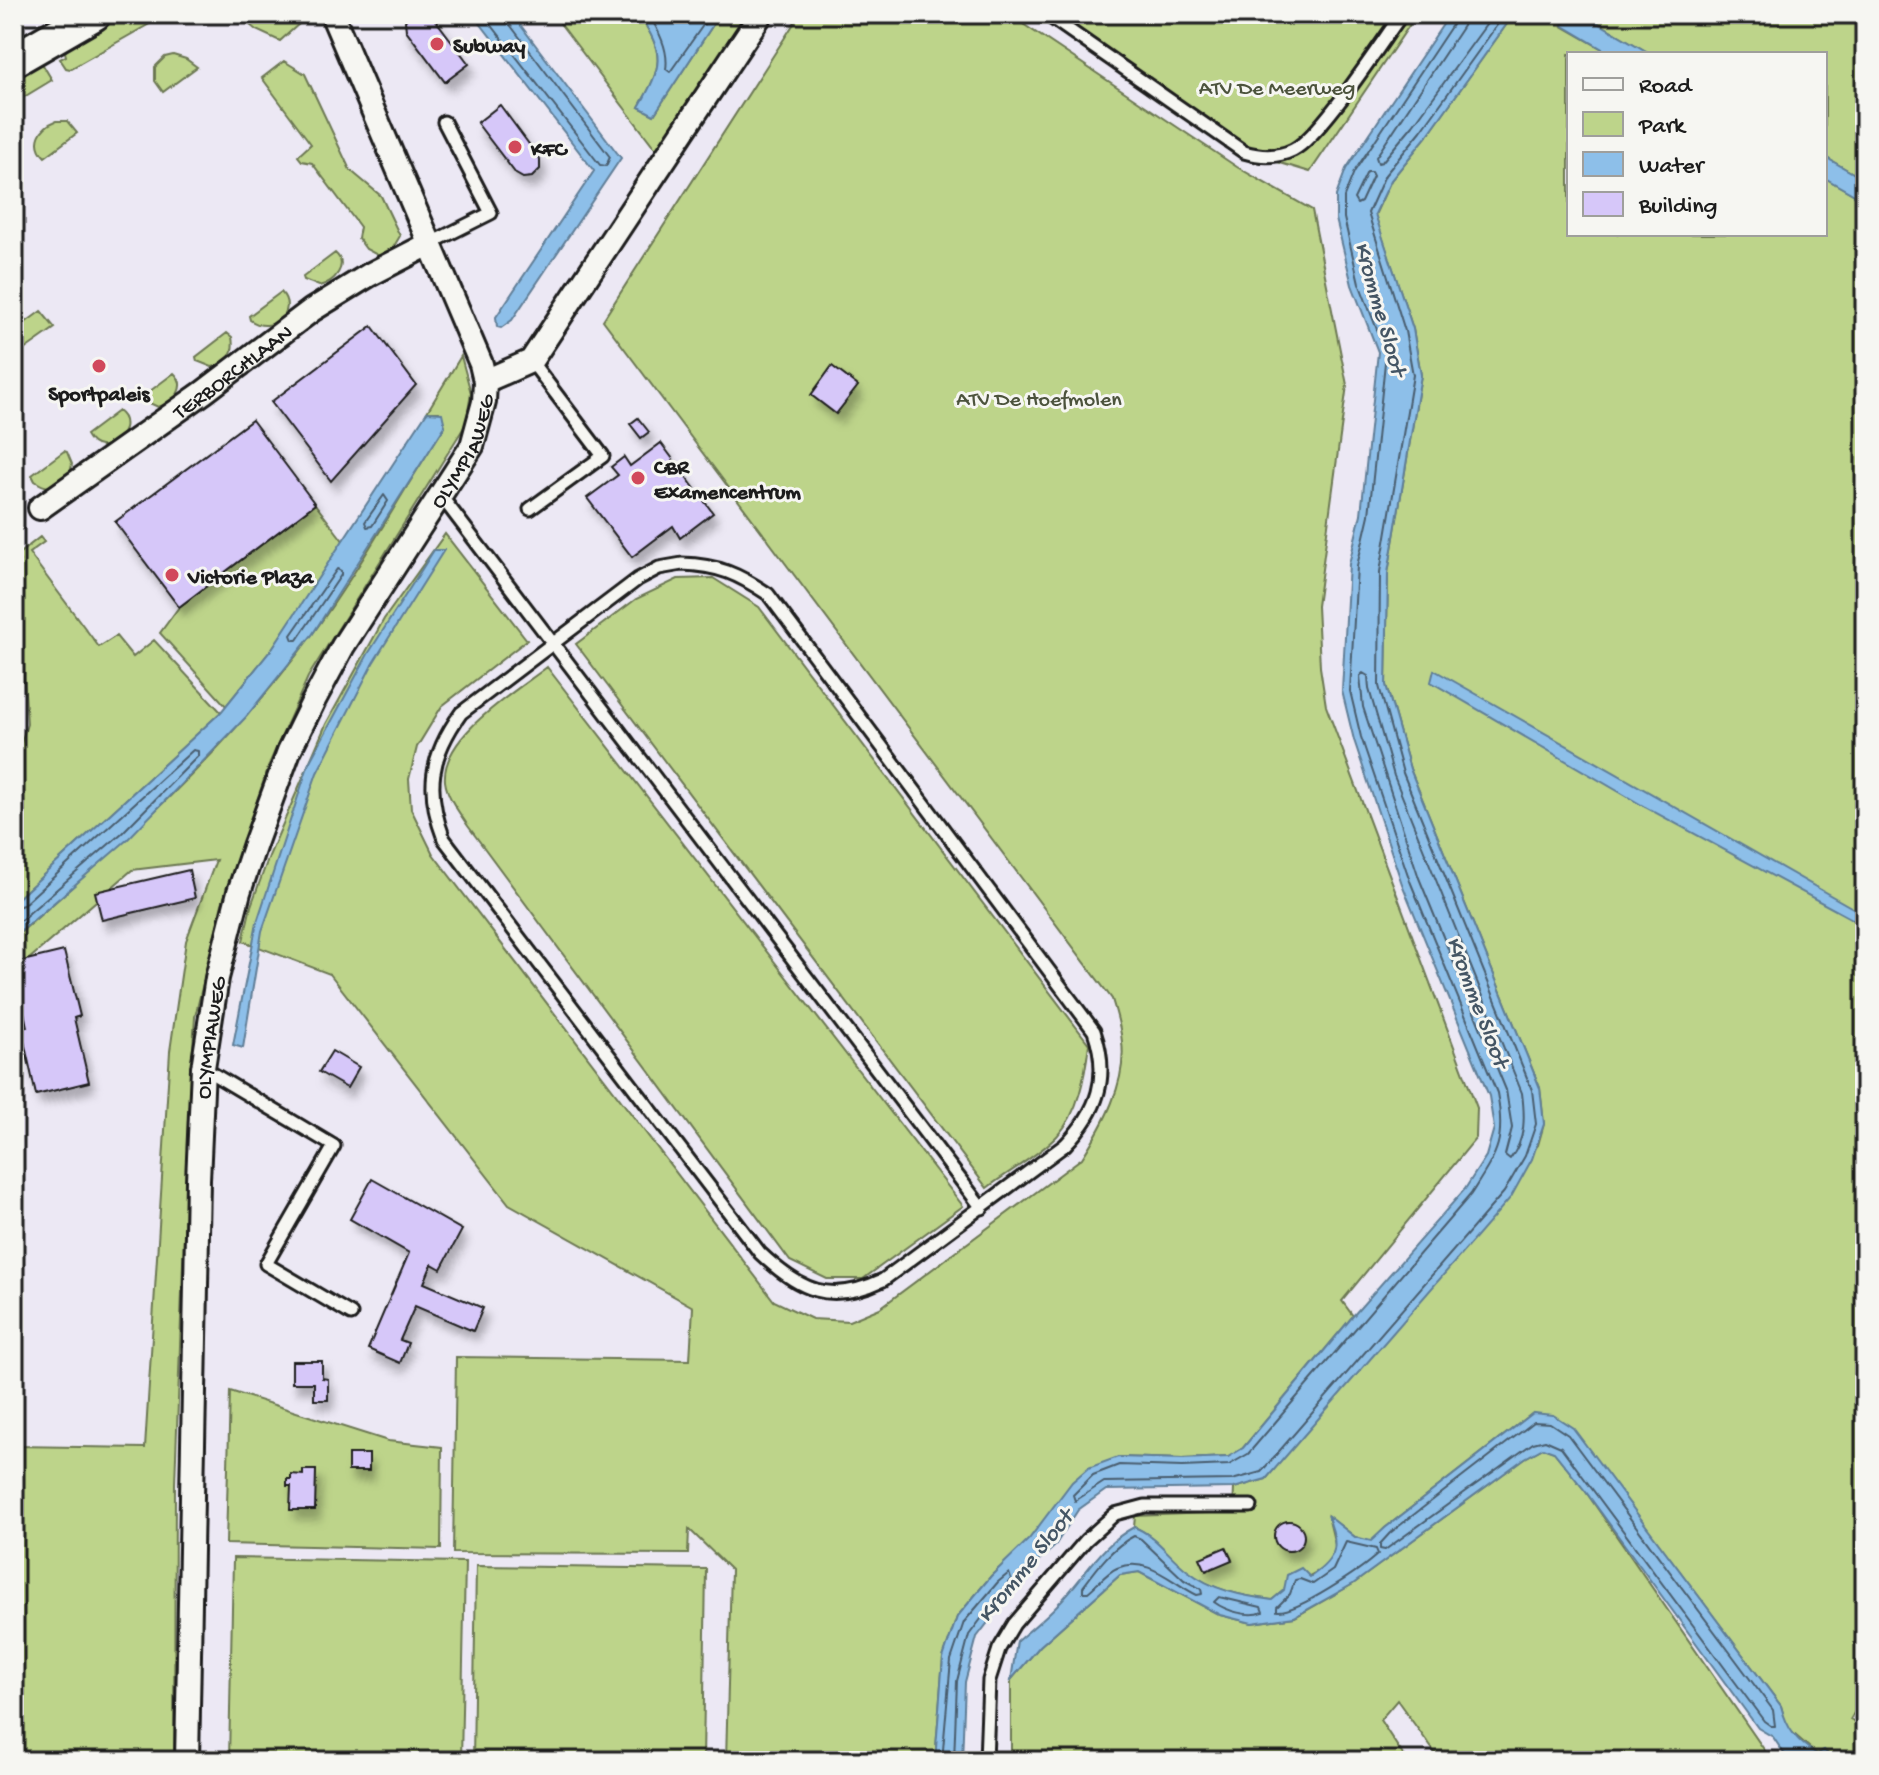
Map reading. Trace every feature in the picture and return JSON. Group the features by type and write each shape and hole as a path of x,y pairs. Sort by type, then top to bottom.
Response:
{"main road":[{"path":"14,60 94,14"}],"street":[{"name":"OLYMPIAWEG","path":"187,1761 198,1180 203,1068 217,978 239,892 289,751 343,646 472,446 484,402 485,381 481,364 332,14"},
{"path":"531,361 761,14"},
{"name":"TERBORCHLAAN","path":"40,508 204,392 312,310 369,275 431,243"},
{"name":"OLYMPIAWEG","path":"485,381 531,361"}],"lane":[{"path":"1046,14 1244,152 1262,157 1291,152 1313,135 1402,14"},
{"path":"431,243 491,213 444,122"},
{"path":"530,509 603,456 531,361"},
{"path":"441,496 982,1208"},
{"path":"682,564 708,565 742,577 768,594 1094,1031 1102,1053 1102,1075 1096,1100 1084,1125 1065,1145 982,1208 883,1280 860,1291 831,1293 801,1285 760,1253 444,839 434,814 432,787 435,761 446,734 461,713 638,579 659,568 682,564"},
{"path":"203,1068 334,1146 266,1264 351,1314"},
{"path":"986,1761 989,1680 999,1649 1023,1613 1086,1540 1115,1514 1145,1506 1251,1506"}],"green space":[{"path":"111,14 167,14 70,69 66,68 60,59 66,56 65,52 71,45 104,26 101,19"},
{"path":"237,14 310,14 280,41 256,30"},
{"path":"553,14 638,14 653,40 658,60 639,107 654,115 720,14 748,14 658,152"},
{"name":"ATV De Hoefmolen","path":"800,14 1008,14 1237,167 1312,210 1347,385 1317,606 1320,667 1326,706 1477,1108 1476,1138 1342,1301 1353,1316 1243,1448 1229,1457 1118,1457 991,1576 957,1617 943,1658 935,1761 726,1761 731,1570 689,1529 688,1554 453,1553 456,1357 690,1360 693,1307 509,1204 330,974 243,941 251,906 269,856 326,724 384,619 445,534 527,640 442,706 417,747 409,779 411,809 433,854 774,1301 812,1319 849,1321 880,1308 1082,1158 1090,1145 1112,1103 1121,1073 1121,1037 1112,999 603,320"},
{"name":"ATV De Meerweg","path":"1055,14 1417,14 1310,172 1244,152"},
{"path":"1514,14 1570,14 1562,26 1608,52 1567,52 1567,236 1827,236 1827,179 1865,201 1865,1694 1850,1720 1865,1729 1865,1761 1835,1761 1824,1750 1817,1754 1787,1728 1781,1706 1573,1429 1533,1413 1371,1542 1355,1537 1328,1516 1336,1549 1327,1566 1272,1600 1239,1594 1207,1583 1188,1572 1156,1541 1134,1527 1135,1516 1233,1512 1234,1488 1266,1479 1538,1145 1544,1124 1540,1088 1410,769 1386,685 1388,573 1421,375 1413,329 1375,215 1391,180 1427,136"},
{"path":"1583,14 1865,14 1865,180 1827,158 1827,52 1648,52"},
{"path":"37,55 52,80 14,103 14,70"},
{"path":"173,55 197,67 163,92 155,81 155,67 165,57"},
{"path":"284,61 305,74 350,170 381,196 400,236 390,253 381,257 366,249 358,238 360,227 312,163 302,161 298,156 311,144 262,78"},
{"path":"56,121 67,121 77,133 45,157 39,146 39,136"},
{"path":"335,253 341,263 335,277 319,286 304,280 303,277"},
{"path":"281,292 287,307 280,319 267,325 250,320 249,316"},
{"path":"41,311 55,328 24,350 14,337 14,331"},
{"path":"227,333 233,343 226,360 212,367 197,361 196,357"},
{"path":"461,356 471,393 466,424 308,677 270,762 222,904 195,1017 175,1484 174,1761 14,1761 14,1446 145,1448 170,1051 186,941 216,860 132,870 14,972 14,938 171,795 279,678 346,585 445,426 439,412 427,412"},
{"path":"174,373 180,388 174,398 158,407 143,400 142,397"},
{"path":"118,411 124,418 123,434 109,445 93,443 86,435"},
{"path":"64,451 72,464 70,474 50,487 35,481 32,475"},
{"path":"315,504 344,542 271,650 226,706 160,633 179,607"},
{"path":"40,537 44,542 29,553 99,647 116,636 133,657 154,640 221,712 14,902 14,766 27,724 23,662 14,606 14,574 20,561 16,556"},
{"path":"713,578 759,607 1089,1044 1080,1093 1065,1127 1041,1150 987,1188 576,644 636,599 678,579"},
{"path":"547,667 963,1206 863,1279 827,1279 790,1261 451,799 445,781 447,764 467,731"},
{"path":"230,1391 388,1441 442,1447 441,1549 226,1544"},
{"path":"1543,1448 1554,1452 1586,1492 1772,1761 1441,1761 1397,1700 1380,1720 1407,1761 1011,1761 1011,1680 1040,1646 1120,1575 1139,1572 1220,1615 1252,1623 1295,1617 1353,1584"},
{"path":"233,1558 465,1562 461,1761 229,1761"},
{"path":"476,1566 706,1569 703,1761 473,1761"}],"water":[{"path":"473,14 512,14 621,158 512,320 501,328 497,327 496,317 594,171"},
{"path":"638,14 720,14 654,115 639,107 658,60 653,40"},
{"name":"Kromme Sloot","path":"1450,14 1514,14 1427,136 1391,180 1375,214 1413,329 1421,375 1388,573 1386,685 1410,769 1540,1088 1544,1124 1532,1159 1511,1197 1266,1479 1234,1488 1106,1490 1078,1510 1054,1547 1028,1570 977,1637 965,1682 962,1761 935,1761 943,1658 957,1617 991,1576 1029,1539 1072,1482 1088,1468 1118,1457 1228,1457 1243,1448 1465,1189 1486,1156 1494,1128 1489,1096 1402,884 1354,740 1342,691 1349,564 1361,514 1378,352 1352,285 1336,219 1336,196 1346,169"},
{"path":"1570,14 1583,14 1648,52 1608,52 1562,25"},
{"path":"1827,158 1865,180 1865,201 1827,179"},
{"path":"427,412 442,413 445,426 312,635 246,717 128,839 14,937 14,902 221,712 271,650"},
{"path":"434,550 444,550 373,663 317,773 262,931 243,1048 233,1045 257,922 309,763 368,654"},
{"path":"1434,670 1865,915 1865,926 1645,807 1431,682"},
{"path":"1533,1413 1553,1415 1573,1428 1781,1706 1793,1734 1817,1754 1824,1750 1835,1761 1789,1761 1773,1737 1758,1728 1586,1492 1554,1452 1543,1448 1353,1584 1294,1617 1252,1623 1220,1615 1139,1572 1120,1575 1040,1646 1011,1680 1017,1641 1054,1608 1102,1552 1134,1527 1149,1535 1197,1578 1239,1594 1272,1600 1284,1590 1287,1575 1301,1568 1310,1577 1331,1557 1335,1543 1327,1515 1355,1537 1371,1541"}],"building":[{"path":"409,14 431,14 469,64 445,82 406,30 405,21"},
{"path":"500,105 540,159 540,169 532,177 523,178 516,174 477,123"},
{"path":"372,326 416,385 331,481 271,402"},
{"path":"832,366 858,386 836,414 811,395"},
{"path":"638,418 649,432 641,438 630,424"},
{"path":"252,420 315,504 179,607 115,522"},
{"path":"661,443 713,513 680,538 673,526 632,557 587,498 618,475 611,467 624,457 630,466"},
{"path":"189,870 195,898 102,920 95,892"},
{"path":"64,951 80,1016 74,1018 89,1082 36,1095 21,1028 27,1027 14,963"},
{"path":"332,1051 359,1067 347,1088 319,1072"},
{"path":"372,1179 462,1230 441,1269 432,1264 424,1283 483,1308 473,1331 415,1306 400,1340 408,1343 400,1363 368,1349 409,1253 350,1219"},
{"path":"292,1361 322,1361 322,1378 328,1379 328,1400 314,1400 314,1383 292,1383"},
{"path":"348,1454 369,1454 369,1471 348,1471"},
{"path":"303,1470 316,1470 315,1510 290,1510 291,1486 287,1486 287,1479 291,1479 291,1474 303,1475"},
{"path":"1289,1521 1295,1522 1303,1530 1303,1542 1295,1550 1289,1551 1283,1550 1275,1542 1274,1536 1275,1530 1283,1522"},
{"path":"1226,1547 1232,1560 1206,1571 1200,1558"}],"place":[{"name":"Subway","path":"437,44"},
{"name":"KFC","path":"515,147"},
{"name":"Sportpaleis","path":"99,366"},
{"name":"CBR Examencentrum","path":"638,478"},
{"name":"Victorie Plaza","path":"172,575"}]}
